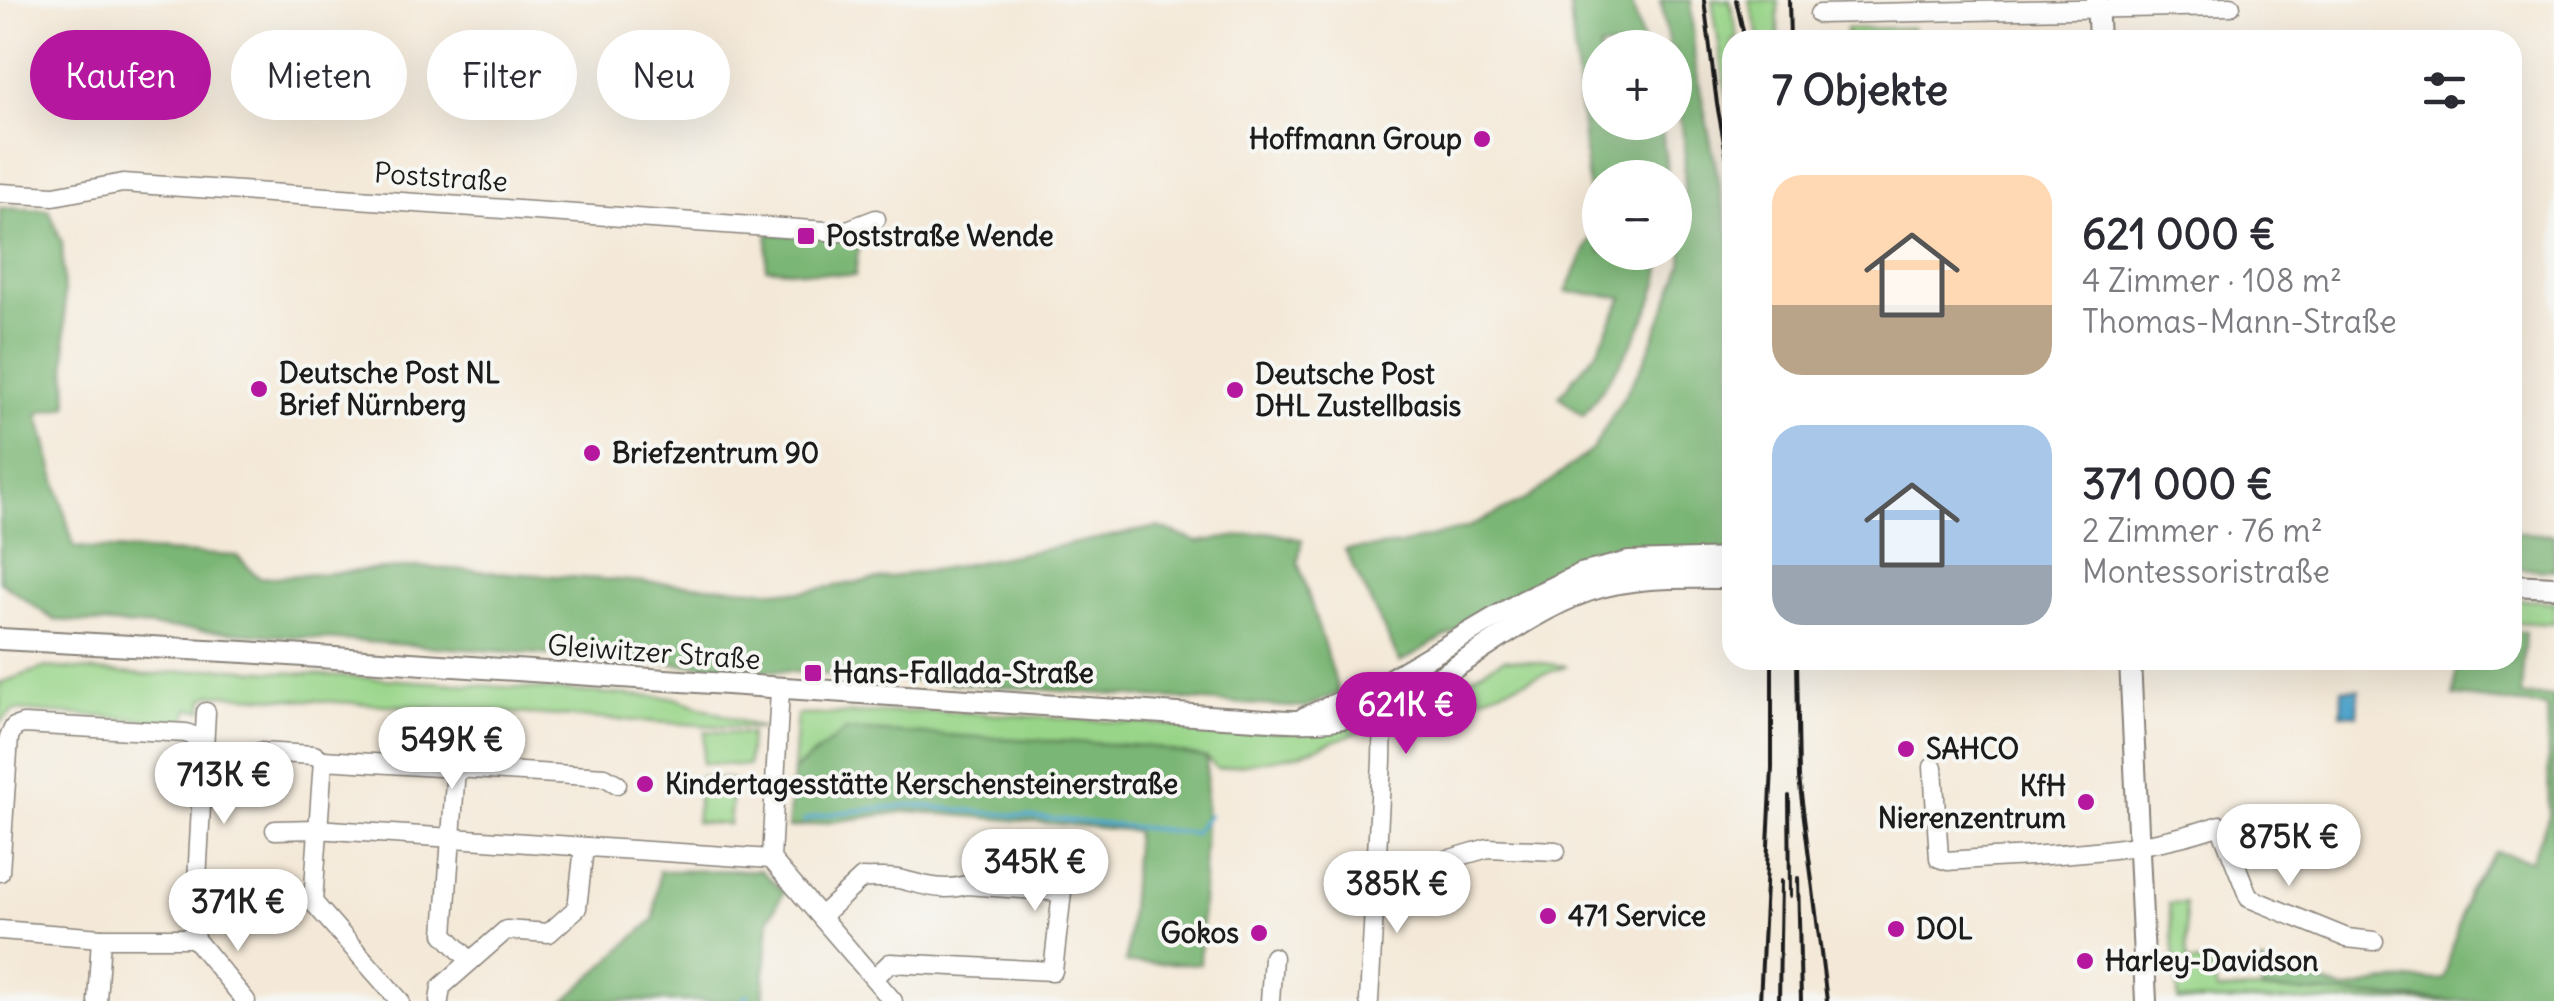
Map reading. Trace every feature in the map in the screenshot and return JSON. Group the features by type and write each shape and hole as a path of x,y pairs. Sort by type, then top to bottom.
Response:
{"main road":[{"path":"2097,4 2098,30"},
{"name":"Gleiwitzer Straße","path":"1380,696 1536,594 1580,574 1641,561 1722,560"},
{"name":"Gleiwitzer Straße","path":"0,640 244,652 1326,722 1589,591 1646,579 1722,578"},
{"path":"2522,585 2554,587"},
{"path":"2131,670 2146,1001"}],"street":[{"path":"1819,14 2097,4 2231,6"},
{"name":"Poststraße","path":"0,194 54,196 123,184 842,232 876,219"},
{"path":"780,689 771,859 894,1001"},
{"path":"1369,1001 1380,696"},
{"path":"206,712 194,938 246,1001"},
{"path":"0,872 9,737 14,727 22,724 186,733 204,740"},
{"path":"260,752 314,755 322,760 604,778 617,784"},
{"path":"322,760 313,902 400,1001"},
{"path":"1933,767 1939,858 2140,847 2220,825 2249,898 2347,938 2374,941"},
{"path":"456,768 444,934 470,961"},
{"path":"275,830 771,859"},
{"path":"439,1001 442,986 506,930 549,933 577,908 584,848"},
{"path":"1376,868 1402,873 1488,848 1556,851"},
{"path":"821,916 862,878 904,880 913,886 966,885 1062,892 1052,971 890,963 874,978"},
{"path":"0,930 102,938 194,938"},
{"path":"97,1001 102,938"},
{"path":"1270,1001 1273,958"}],"green space":[{"path":"1569,0 1631,0 1639,30 1582,30 1582,126"},
{"path":"1661,0 1691,0 1695,63 1722,197 1722,551 1622,556 1571,566 1400,662 1345,550 1400,545 1468,527 1529,498 1593,449 1645,360 1680,270 1692,270 1692,160 1685,160 1684,140 1692,140 1692,30 1666,30"},
{"path":"1712,0 1730,0 1736,30 1722,30 1722,64"},
{"path":"1749,0 1778,0 1778,30 1757,30"},
{"path":"1912,28 1912,30 1846,30"},
{"path":"1583,140 1663,140 1666,160 1585,160"},
{"path":"0,208 49,210 62,243 68,406 38,413 74,547 237,556 259,578 417,567 800,592 1158,527 1198,542 1269,532 1302,540 1298,562 1339,693 1304,708 54,620 0,581"},
{"path":"768,233 860,238 855,276 766,268"},
{"path":"1582,257 1582,270 1661,270 1645,319 1583,416 1559,396 1598,349 1623,297 1566,292"},
{"path":"2522,533 2554,535 2554,570 2522,568"},
{"path":"2522,600 2554,602 2554,624 2522,622"},
{"path":"2522,632 2525,632 2521,696 2554,696 2554,1001 2452,1001 2262,990 2261,963 2345,990 2396,980 2444,979 2467,891 2495,852 2531,860 2549,816 2547,707 2454,696 2456,670 2522,670"},
{"path":"1504,659 1567,666 1409,723 1415,708"},
{"path":"46,667 146,675 218,668 675,698 763,729 212,694 204,699 203,710 188,709 186,723 14,710 0,723 0,683"},
{"path":"941,711 1284,732 1358,722 1364,730 1297,755 1217,769 1207,758 846,730 793,771 797,715"},
{"path":"846,730 1147,746 1207,758 1200,964 1126,963 1136,831 909,811 788,828 793,771"},
{"path":"705,731 750,734 748,766 702,763"},
{"path":"700,777 733,780 729,825 696,822"},
{"path":"760,870 784,892 769,919 763,1001 565,1001 654,919 659,871"},
{"path":"2185,903 2187,963 2211,962 2217,991 2452,1001 2178,1001 2169,904"}],"water":[{"path":"2342,689 2359,690 2357,715 2341,714"}],"waterway":[{"path":"804,821 841,812 910,805 1194,833 1208,815"},
{"path":"741,1001 748,995"}],"railway":[{"path":"1704,0 1722,131"},
{"path":"1736,0 1743,30"},
{"path":"1789,0 1790,30"},
{"path":"1760,1001 1772,768 1772,670"},
{"path":"1797,670 1799,778 1827,1001"},
{"path":"1789,796 1790,896"},
{"path":"1798,878 1801,1001"},
{"path":"1779,1001 1781,881"}],"place":[{"name":"Hoffmann Group","path":"1482,139"},
{"name":"Poststraße Wende","path":"806,236"},
{"name":"Deutsche Post NL Brief Nürnberg","path":"259,389"},
{"name":"Deutsche Post DHL Zustellbasis","path":"1235,390"},
{"name":"Briefzentrum 90","path":"592,453"},
{"name":"Hans-Fallada-Straße","path":"813,673"},
{"name":"SAHCO","path":"1906,749"},
{"name":"Kindertagesstätte Kerschensteinerstraße","path":"645,784"},
{"name":"KfH Nierenzentrum","path":"2086,802"},
{"name":"471 Service","path":"1548,916"},
{"name":"DOL","path":"1896,929"},
{"name":"Gokos","path":"1259,933"},
{"name":"Harley-Davidson","path":"2085,961"}]}
